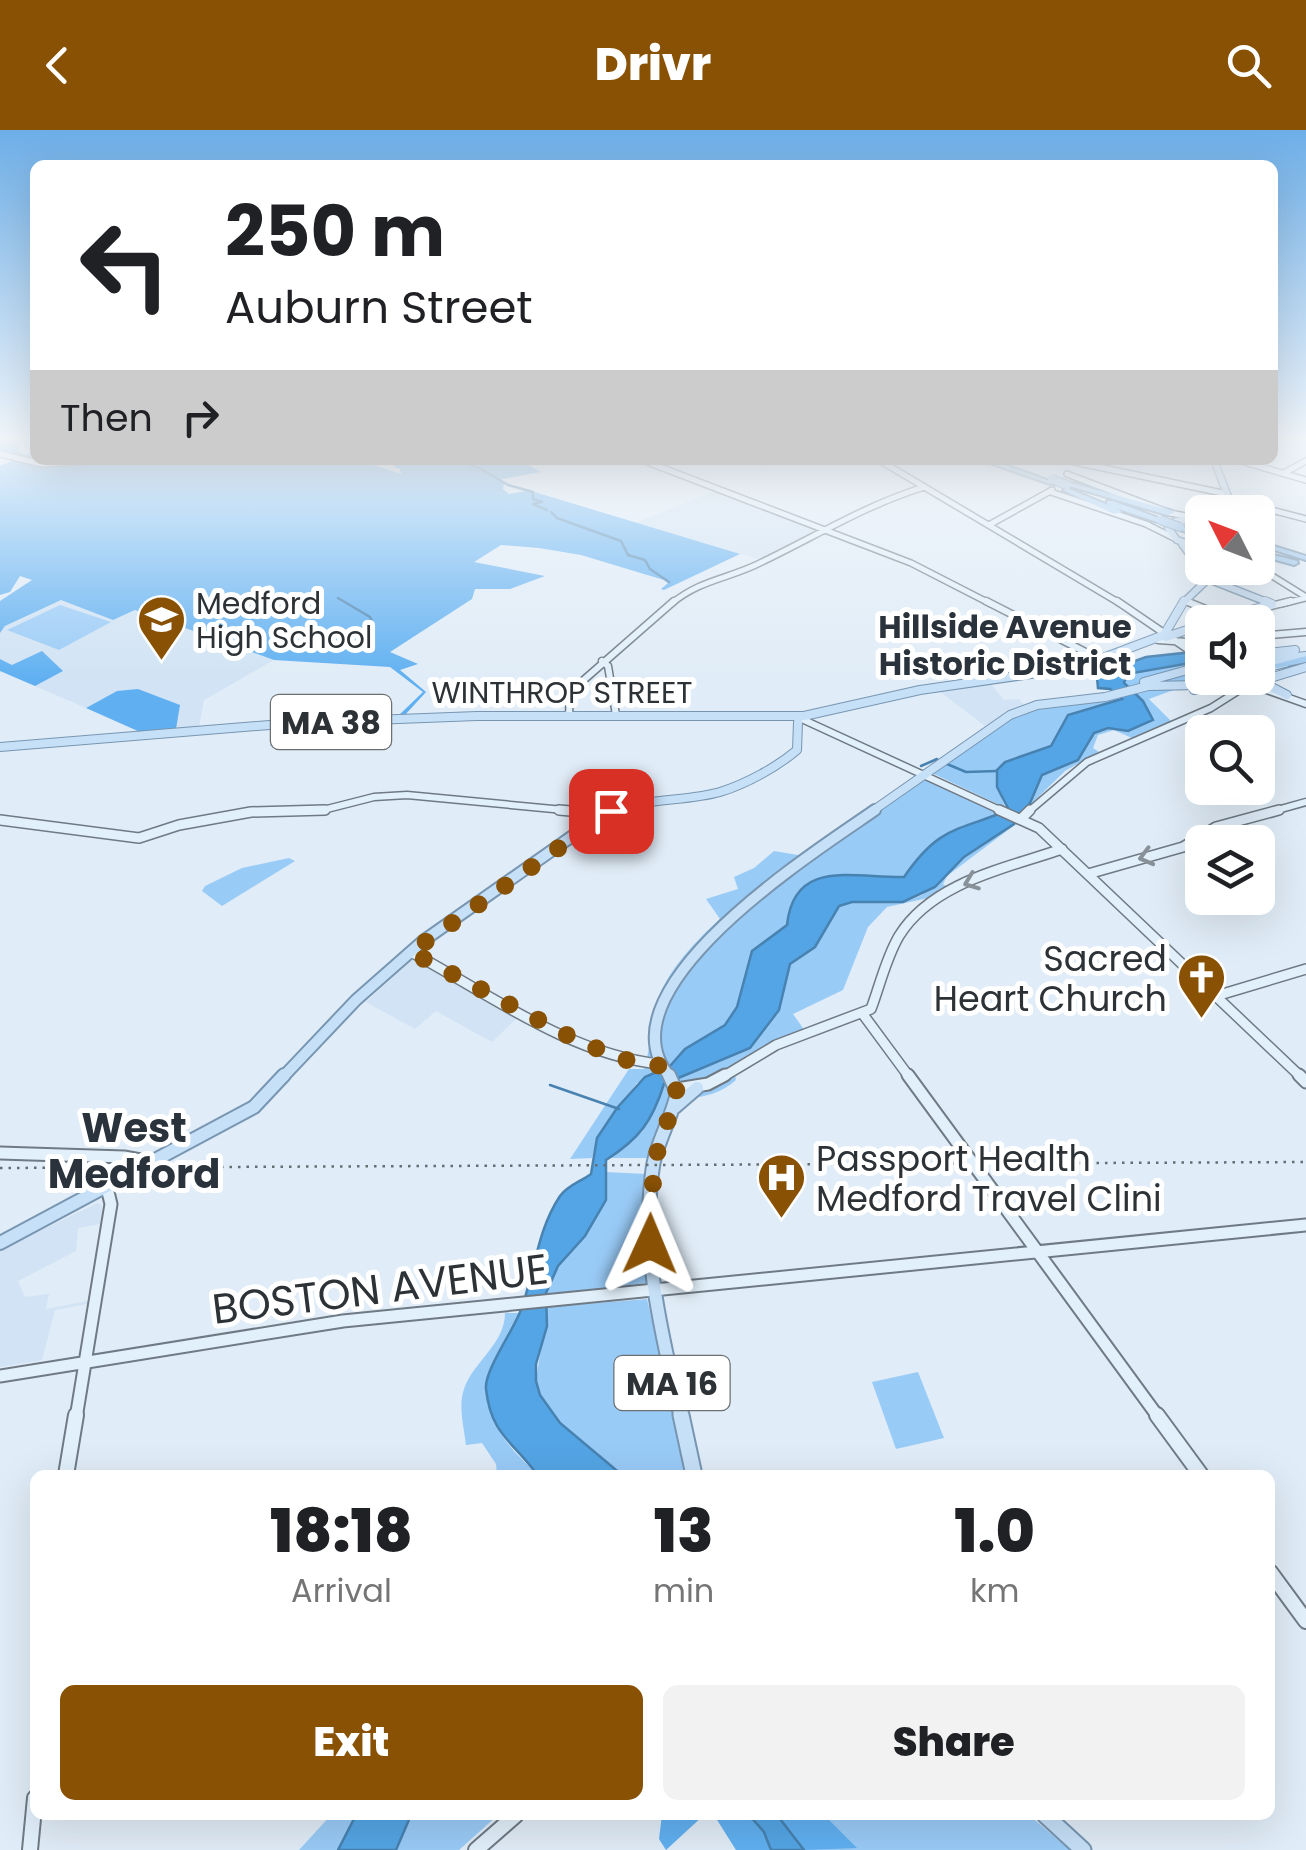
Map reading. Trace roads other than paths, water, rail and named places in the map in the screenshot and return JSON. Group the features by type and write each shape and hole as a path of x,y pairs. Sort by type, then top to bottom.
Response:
{"highway":[{"path":"1164,520 1185,527"},
{"path":"1275,555 1306,564"},
{"path":"1275,555 1306,564"},
{"path":"1277,665 1306,659"}],"main road":[{"path":"1185,522 1170,525 1168,532 1185,546"},
{"path":"1176,539 1185,550"},
{"path":"1170,632 1185,601 1202,585"},
{"path":"1223,585 1267,603"},
{"path":"1261,605 1267,603"},
{"path":"1158,626 1170,632"},
{"path":"0,1243 154,1164 254,1106 356,1000 411,952 602,816 639,801 710,795 775,767 797,750 798,718 916,690 1066,670 1185,629"},
{"path":"1275,656 1306,659"},
{"path":"1275,664 1306,659"},
{"path":"1287,695 1260,681 1306,659"},
{"path":"676,1086 660,1065 656,1023 660,1006 694,952 794,866 1018,711 1096,698 1185,669"},
{"path":"1133,687 1185,681"},
{"path":"1148,686 1185,689"},
{"path":"1133,687 1185,686"},
{"name":"WINTHROP STREET","path":"0,747 253,725 616,715 798,718"},
{"name":"MA 16","path":"676,1086 653,1171 650,1227 660,1332 693,1470"},
{"path":"671,1112 697,1088"},
{"path":"1050,1820 1083,1850"}],"street":[{"path":"805,520 928,566 1101,658"},
{"path":"569,716 570,692 692,586 757,565 841,520"},
{"path":"980,520 1158,626"},
{"path":"988,525 996,520"},
{"path":"1163,520 1176,539"},
{"path":"1275,578 1306,598"},
{"path":"1267,603 1306,598"},
{"path":"1185,601 1196,605"},
{"path":"1170,632 1185,648"},
{"path":"1275,635 1306,632"},
{"path":"1154,640 1185,643"},
{"path":"602,661 609,672 616,715"},
{"path":"594,669 609,672"},
{"path":"1275,691 1306,703"},
{"path":"1275,693 1306,703"},
{"path":"1021,817 1088,762 1226,701 1229,695"},
{"name":"WINTHROP STREET","path":"798,718 1021,817 1062,849 1306,1082"},
{"path":"0,820 138,838 179,825 240,814 324,810 407,794 602,816"},
{"path":"1088,874 1183,847 1216,827 1306,802"},
{"path":"676,1086 697,1088 711,1083 733,1074 775,1046 871,1008 902,932 922,910 954,888 1062,849"},
{"path":"411,952 580,1042 632,1062 660,1065"},
{"path":"1216,996 1306,969"},
{"path":"862,1012 1197,1470"},
{"path":"676,1086 711,1083"},
{"path":"0,1153 124,1157 148,1159 154,1164"},
{"path":"67,1470 110,1204 108,1188"},
{"name":"BOSTON AVENUE","path":"0,1376 343,1320 1306,1225"},
{"path":"1275,1579 1306,1621"},
{"path":"30,1850 33,1820"},
{"path":"476,1850 510,1820"}],"waterway":[{"path":"563,520 621,541 628,555 645,560 650,569 669,582"},
{"path":"338,598 370,617 374,625"},
{"path":"921,766 937,759"},
{"path":"947,764 966,772 997,771"},
{"path":"550,1085 619,1109"}],"railway":[{"path":"0,1168 1306,1162"}],"place":[{"name":"Medford High School","path":"161,662"},
{"name":"Sacred Heart Church","path":"1202,1020"},
{"name":"Passport Health Medford Travel Clini","path":"781,1220"}],"district":[{"name":"Hillside Avenue Historic District","path":"1005,644"},
{"name":"West Medford","path":"134,1151"}]}
